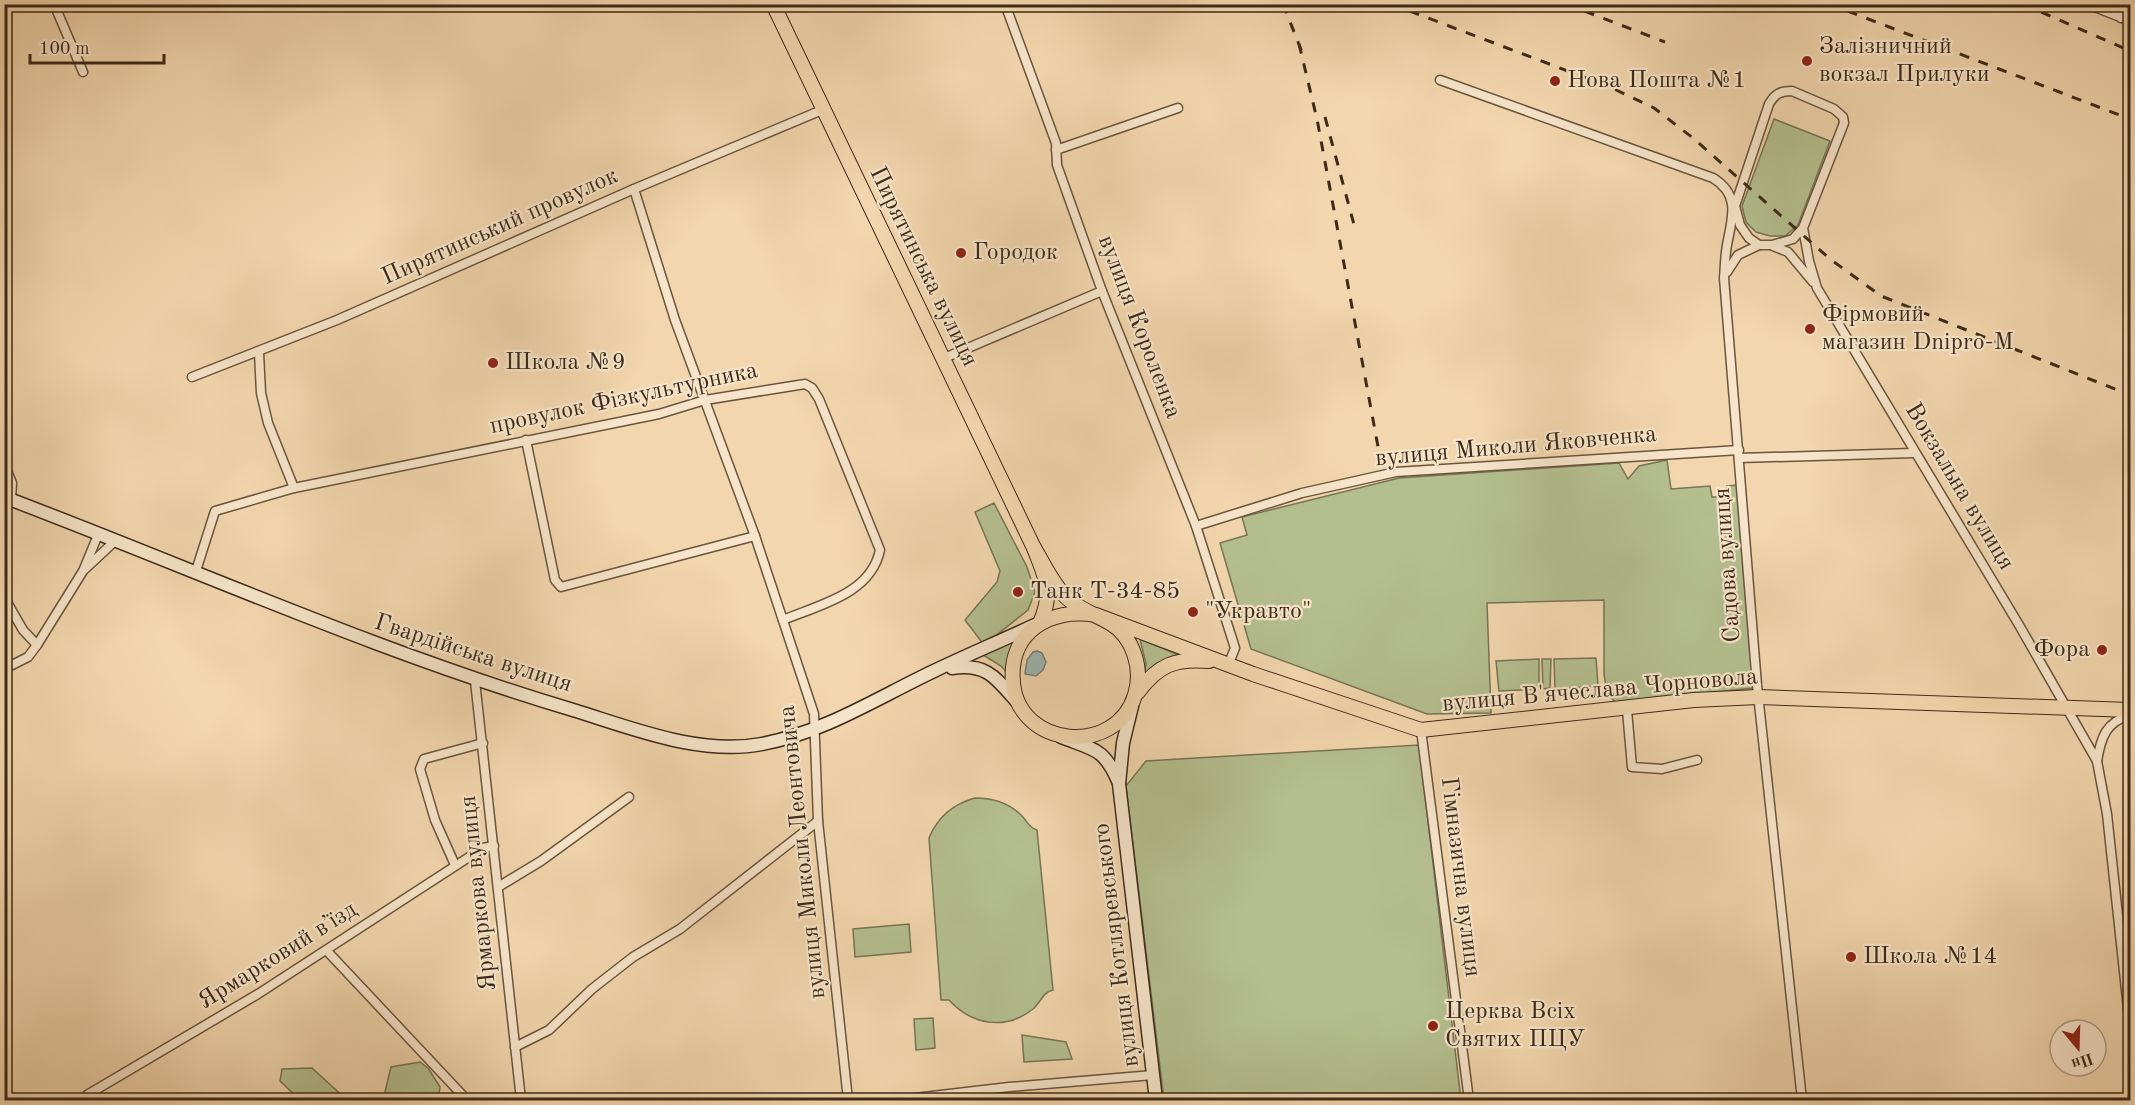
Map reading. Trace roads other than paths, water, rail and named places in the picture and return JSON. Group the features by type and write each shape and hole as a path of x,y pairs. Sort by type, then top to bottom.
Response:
{"main road":[{"name":"Пирятинська вулиця","path":"773,4 1034,548"},
{"name":"Гвардійська вулиця","path":"8,498 195,574 475,681 685,741 722,745 760,745 813,731 935,670 1040,622"},
{"path":"1034,548 1065,596 1113,624 1127,639 1136,657 1139,676 1123,743 1119,784"},
{"path":"1034,548 1048,583 1049,596 1040,622"},
{"path":"1018,703 1013,686 1015,659 1026,635 1040,622 1057,614 1077,612 1096,615 1229,663"},
{"path":"1060,737 1079,738 1097,734 1113,726 1126,712 1150,676 1175,662 1194,660 1229,663"},
{"name":"вулиця В'ячеслава Чорновола","path":"1229,663 1253,674 1421,730 1627,710 1694,700 1758,697 2130,710"},
{"path":"935,670 967,666 983,669 999,680 1029,718 1043,730 1101,752 1110,762 1119,784"},
{"name":"вулиця Котляревського","path":"1119,784 1156,1101"}],"street":[{"path":"54,4 83,72"},
{"name":"вулиця Короленка","path":"1005,4 1056,150 1057,165 1102,291 1196,526 1234,648 1229,663"},
{"path":"2087,4 2130,21"},
{"path":"2120,4 2121,18"},
{"path":"1440,80 1713,178 1723,184 1735,206 1740,225 1749,238 1759,245"},
{"path":"1724,278 1731,262 1738,255 1759,245 1772,245 1793,239 1803,228 1844,123 1844,117 1834,109 1792,91 1778,93 1768,104 1735,206"},
{"path":"1056,150 1178,108"},
{"name":"Пирятинський провулок","path":"192,377 259,353 634,189 822,110"},
{"name":"вулиця Миколи Леонтовича","path":"634,189 675,320 754,536 814,714 818,821 848,1101"},
{"name":"Садова вулиця","path":"1735,206 1726,248 1724,278 1758,697 1802,1101"},
{"name":"Вокзальна вулиця","path":"1803,228 1817,288 2067,706 2097,761 2107,814 2130,1027"},
{"path":"1772,245 1788,252 1817,288"},
{"path":"942,359 1102,291"},
{"path":"259,353 261,393 268,423 294,488"},
{"name":"провулок Фізкультурника","path":"195,574 215,511 294,488 659,414 705,400 795,384 812,388 880,550 877,561 866,579 852,591 783,620"},
{"path":"526,440 555,580 561,587 754,536"},
{"name":"вулиця Миколи Яковченка","path":"1196,526 1302,493 1396,472 1739,454 1914,453"},
{"path":"4,464 12,483 8,498"},
{"path":"4,669 28,657 37,645 83,571 98,535"},
{"path":"83,571 116,541"},
{"path":"4,597 23,630 37,645"},
{"name":"Ярмаркова вулиця","path":"475,681 520,1101"},
{"path":"1627,710 1632,767 1662,769 1697,760"},
{"name":"Вокзальна вулиця","path":"2097,761 2101,739 2107,727 2118,719 2130,715"},
{"name":"Гімназична вулиця","path":"1421,730 1469,1101"},
{"path":"455,865 435,820 420,769 424,759 483,743"},
{"path":"498,887 541,861 629,797"},
{"path":"515,1047 549,1030 592,989 633,957 680,929 818,821"},
{"name":"Ярмарковий вʼїзд","path":"83,1101 87,1095 327,951 455,865 483,848 494,846"},
{"path":"327,951 456,1097 467,1101"},
{"path":"898,1101 1009,1087 1153,1075"}],"water":[{"path":"1033,652 1042,653 1046,662 1043,670 1036,676 1025,674 1027,660"}],"railway":[{"path":"1283,4 1302,52"},
{"path":"1391,4 1610,87 1654,108 1693,138 1830,259 1881,296 2130,395"},
{"path":"1566,4 1665,42"},
{"path":"1829,4 2130,119"},
{"path":"2023,4 2130,51"},
{"path":"1299,44 1317,119 1382,468"},
{"path":"1325,117 1356,232"}],"place":[{"name":"Залізничний вокзал Прилуки","path":"1807,61"},
{"name":"Нова Пошта №1","path":"1555,81"},
{"name":"Городок","path":"961,253"},
{"name":"Фірмовий магазин Dnipro-M","path":"1810,329"},
{"name":"Школа №9","path":"493,363"},
{"name":"Танк Т-34-85","path":"1018,592"},
{"name":"\"Укравто\"","path":"1193,612"},
{"name":"Фора","path":"2102,650"},
{"name":"Школа №14","path":"1851,957"},
{"name":"Церква Всіх Святих ПЦУ","path":"1433,1026"}]}
